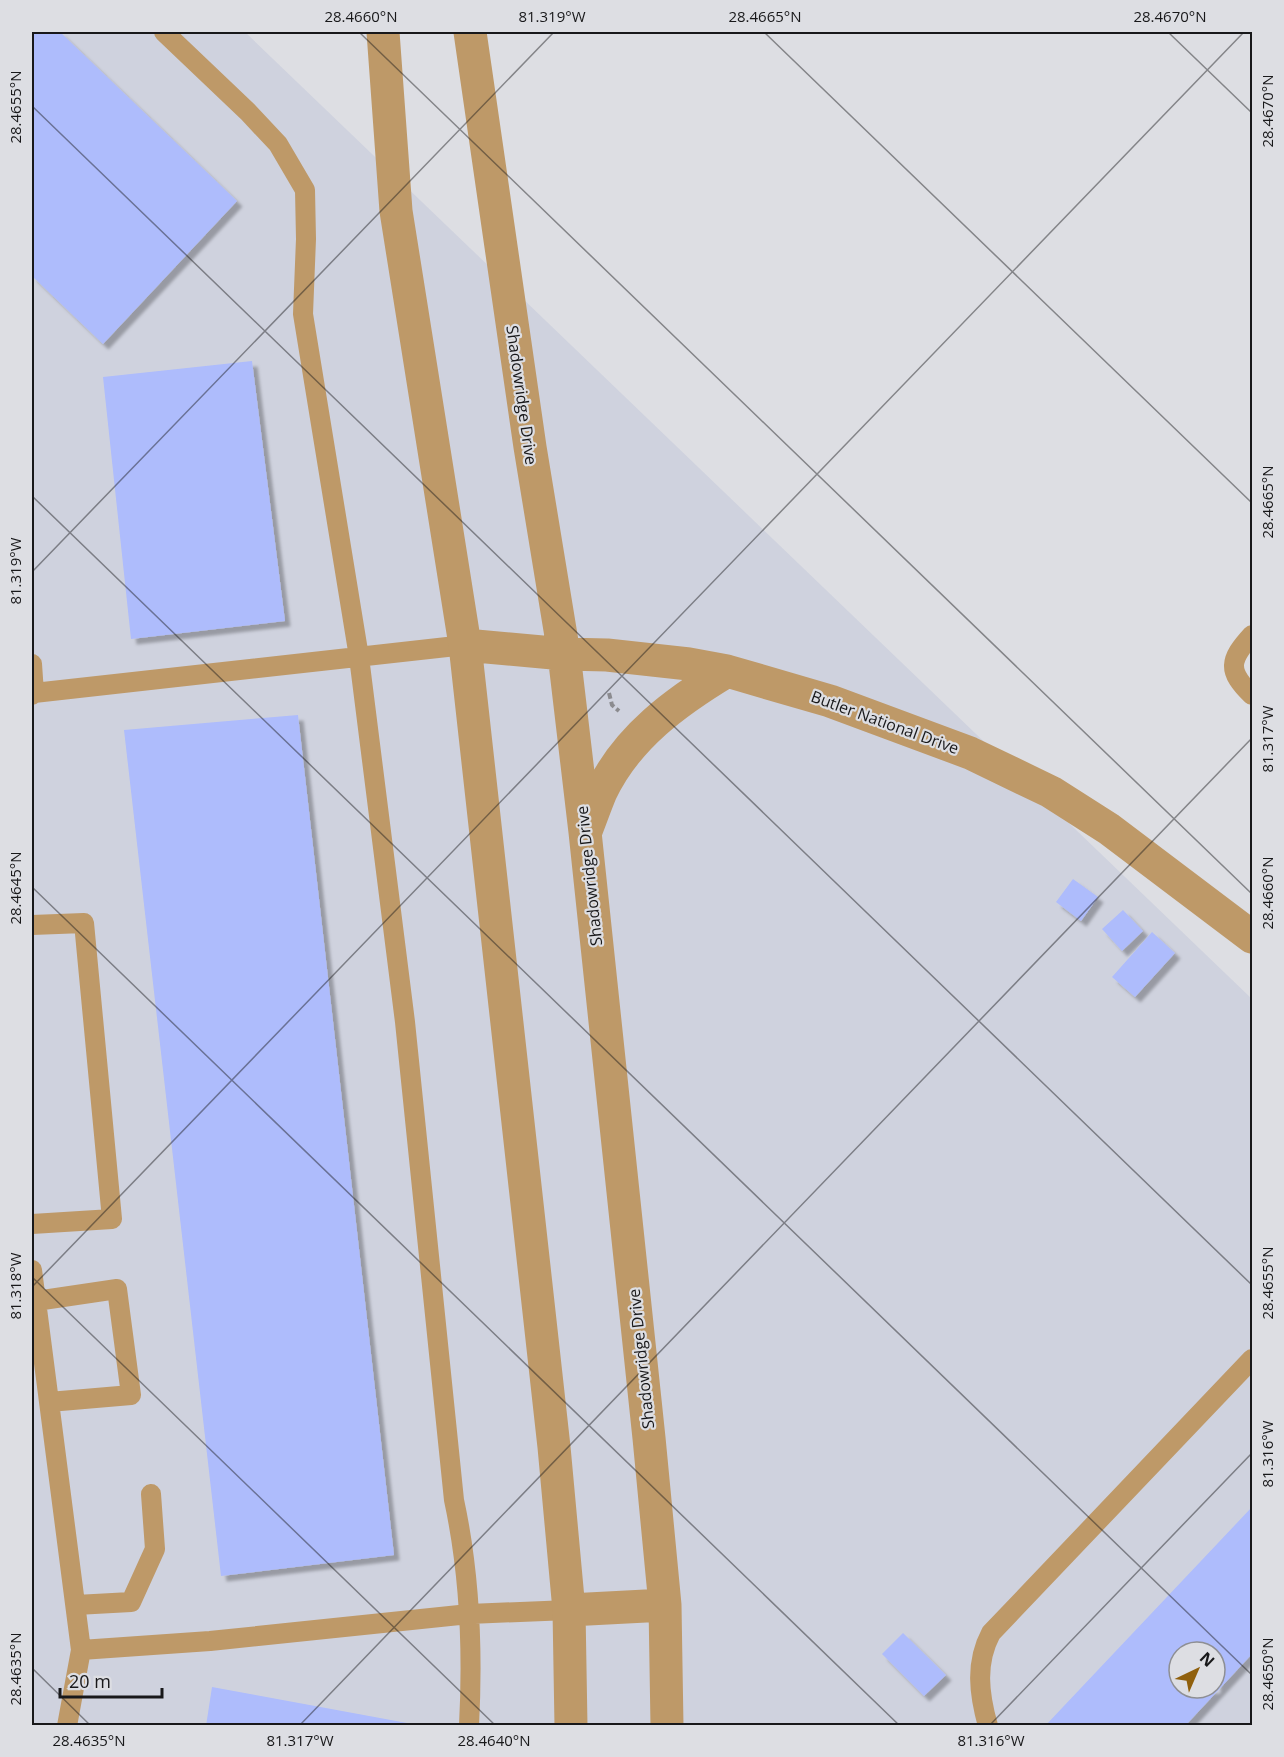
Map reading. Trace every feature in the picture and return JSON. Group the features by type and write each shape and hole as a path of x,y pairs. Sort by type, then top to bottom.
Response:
{"street":[{"path":"383,32 396,211 465,645 554,1447 569,1610 571,1725"},
{"name":"Shadowridge Drive","path":"470,32 528,435 564,654 585,832 665,1605 667,1725"},
{"name":"Butler National Drive","path":"465,645 564,654 607,655 727,671 830,701 959,749 1051,792 1109,829 1250,929"},
{"path":"585,832 602,790 623,758 643,734 678,702 727,671"},
{"path":"569,1610 665,1605"}],"lane":[{"path":"164,32 248,112 278,144 305,190 303,314 359,657 405,1022 454,1500 464,1547 471,1640 469,1725"},
{"path":"1252,636 1238,651 1233,663 1235,676 1252,695"},
{"path":"32,664 33,694 465,645"},
{"path":"32,925 84,923 112,1219 32,1224"},
{"path":"32,1270 81,1650 67,1725"},
{"path":"36,1301 117,1289 130,1395 49,1402"},
{"path":"988,1725 980,1682 980,1663 984,1645 991,1633 1252,1359"},
{"path":"76,1605 131,1602 155,1549 151,1494"},
{"path":"81,1650 222,1640 469,1614 569,1610"}],"path":[{"path":"609,693 612,705 624,715"}],"shaded area":[{"path":"32,32 245,32 1252,999 1252,1725 32,1726"}],"building":[{"path":"32,32 60,32 237,201 103,344 32,276"},
{"path":"252,361 285,621 131,639 103,377"},
{"path":"298,715 394,1555 221,1576 124,730"},
{"path":"1073,879 1098,897 1081,921 1056,902"},
{"path":"1123,910 1143,931 1122,951 1102,929"},
{"path":"1152,932 1175,953 1135,997 1112,977"},
{"path":"1252,1507 1252,1654 1227,1681 1227,1640 1167,1640 1167,1700 1209,1700 1185,1726 1045,1726"},
{"path":"903,1633 946,1675 924,1696 882,1654"},
{"path":"212,1687 407,1723 407,1726 206,1726"}]}
